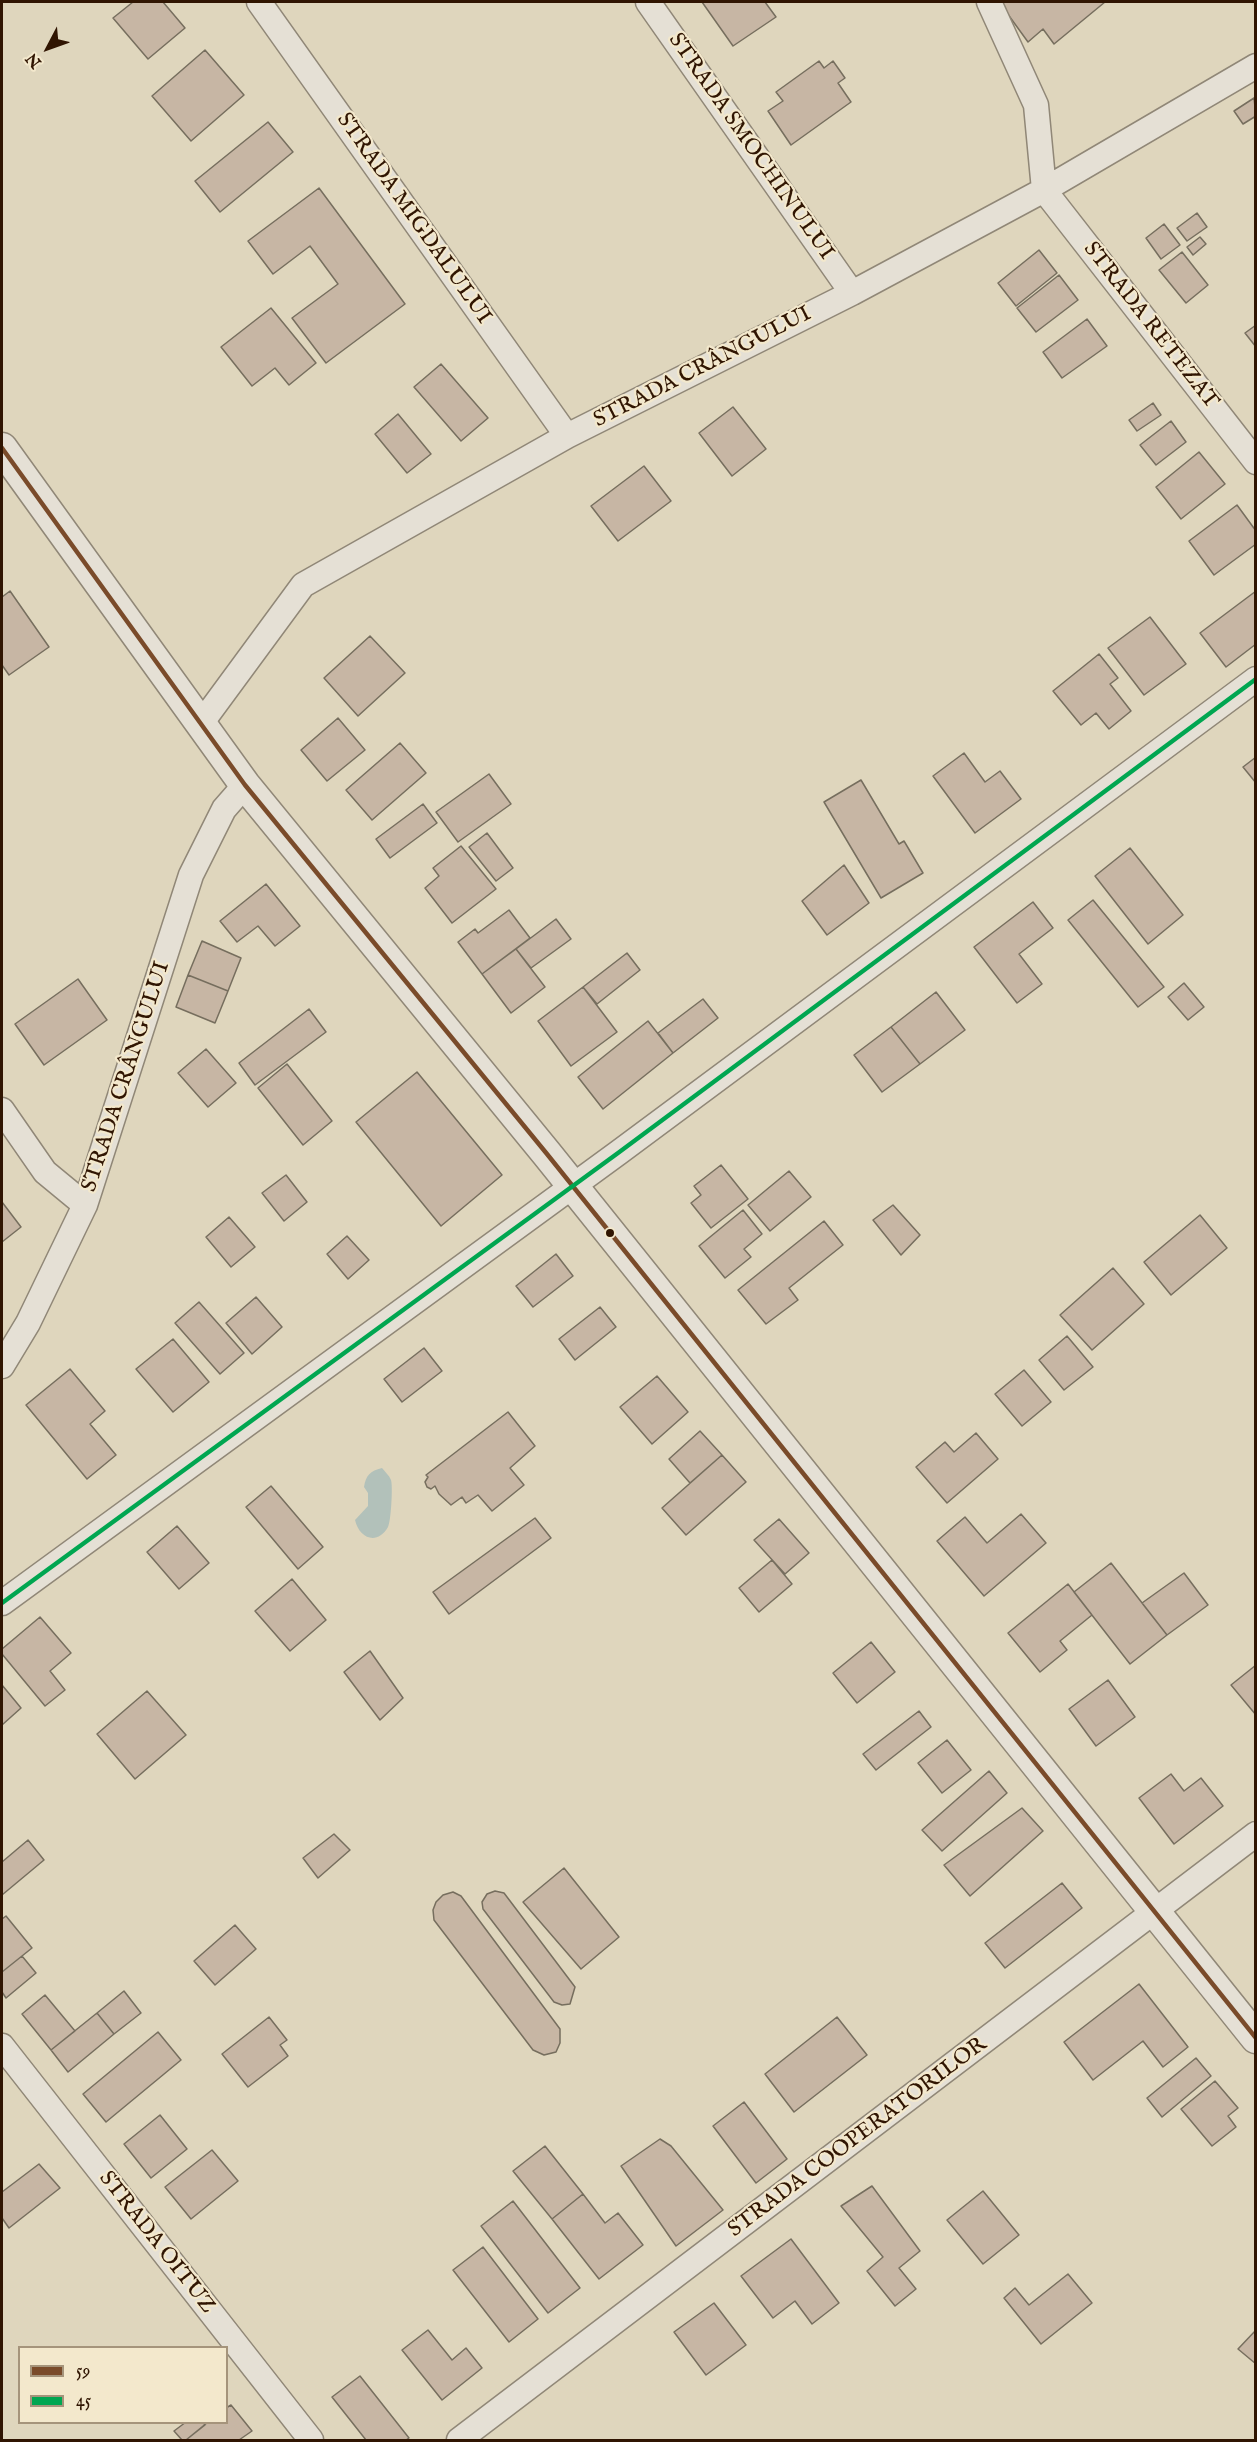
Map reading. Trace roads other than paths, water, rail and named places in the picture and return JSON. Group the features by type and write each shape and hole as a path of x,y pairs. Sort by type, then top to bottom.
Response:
{"street":[{"name":"STRADA MIGDALULUI","path":"259,2 567,436"},
{"name":"STRADA SMOCHINULUI","path":"648,2 852,293"},
{"path":"989,2 1036,105 1044,190"},
{"name":"STRADA CRÂNGULUI","path":"200,725 303,585 567,436 852,293 1044,190 1256,66"},
{"name":"STRADA RETEZAT","path":"1044,190 1256,462"},
{"path":"2,448 245,785 572,1186 1256,2038"},
{"path":"2,1603 572,1186 1256,679"},
{"name":"STRADA CRÂNGULUI","path":"2,1366 28,1323 85,1205 191,875 224,809 245,785"},
{"path":"2,1110 45,1172 85,1205"},
{"name":"STRADA COOPERATORILOR","path":"459,2440 1256,1834"},
{"name":"STRADA OITUZ","path":"2,2046 311,2440"}]}
